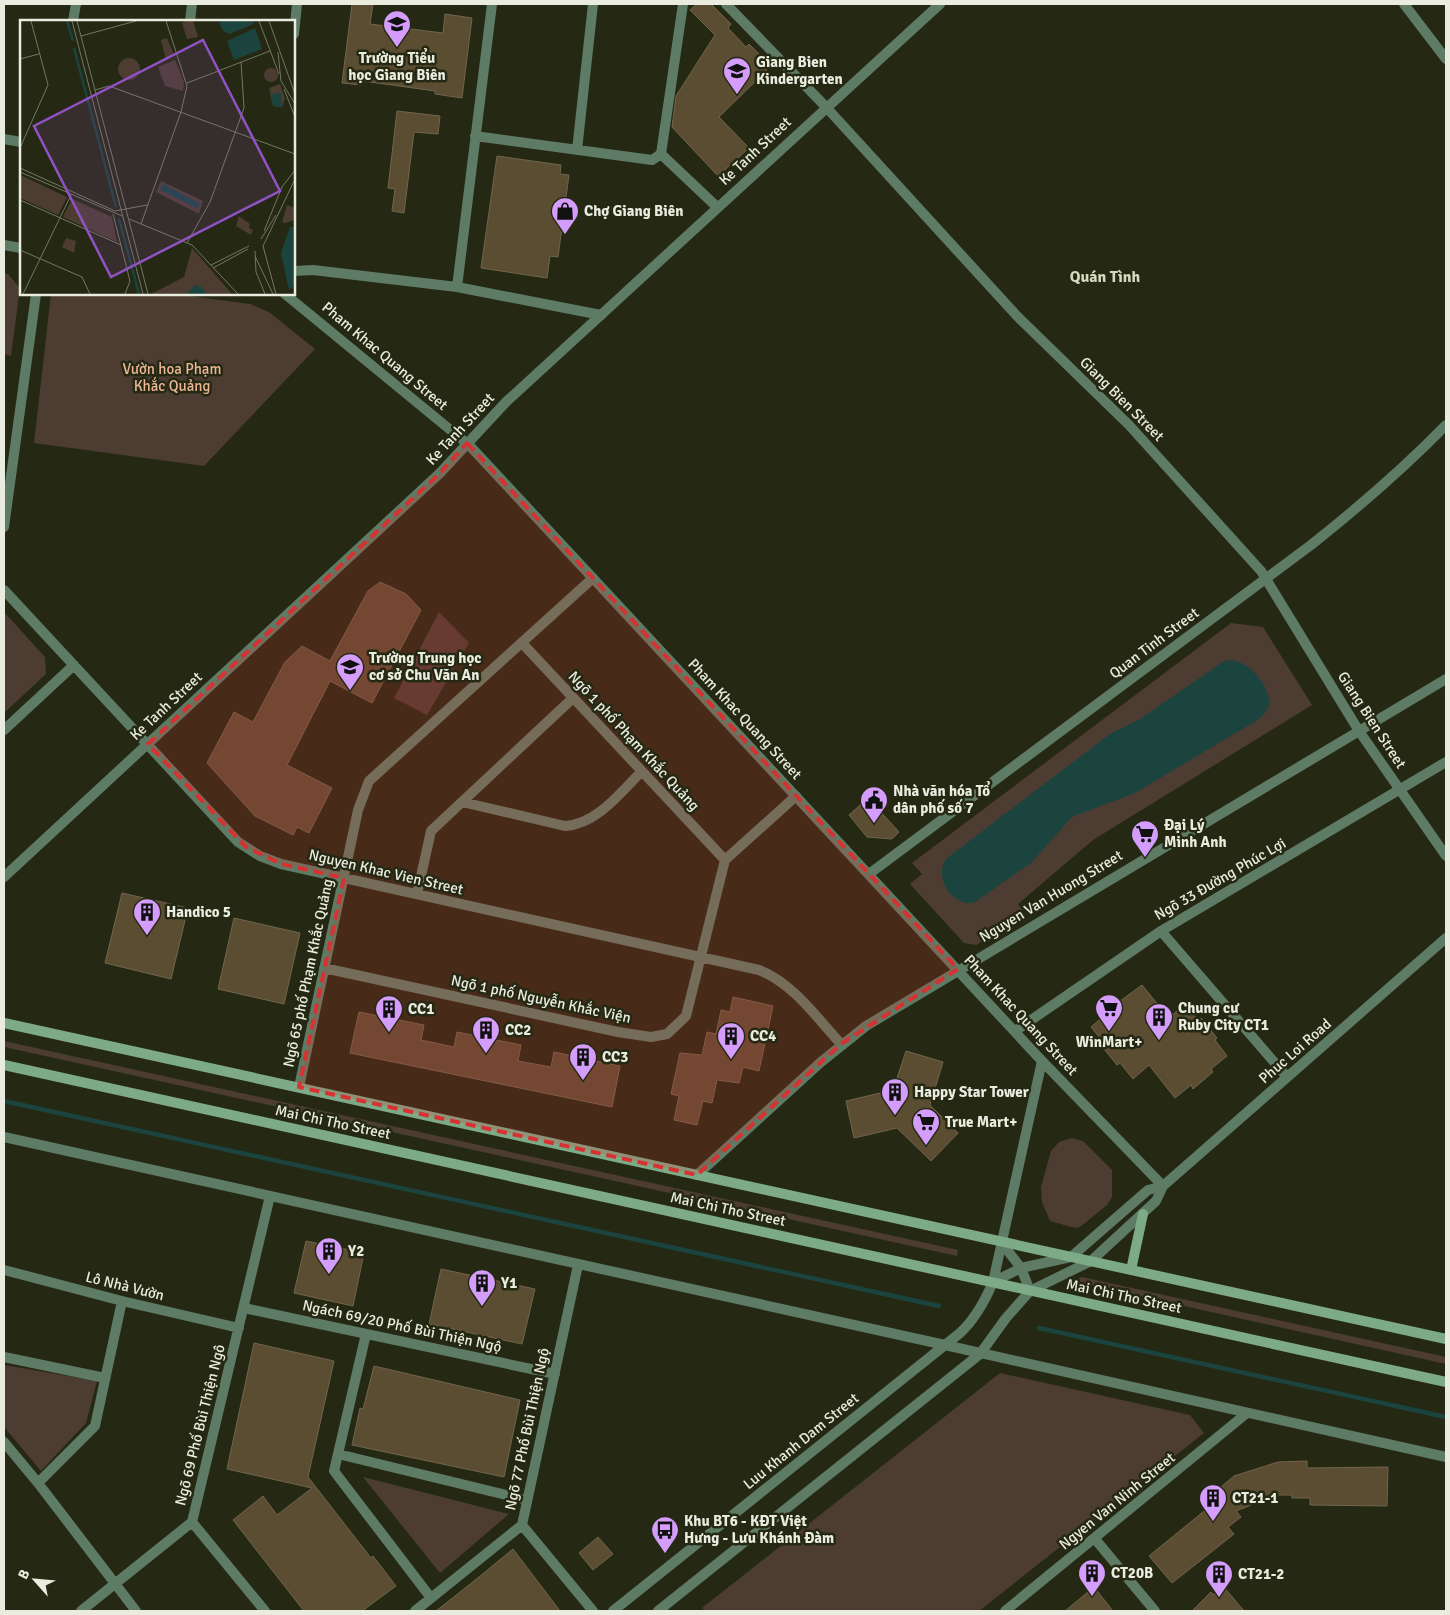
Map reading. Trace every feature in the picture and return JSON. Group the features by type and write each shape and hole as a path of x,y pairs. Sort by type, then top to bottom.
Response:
{"main road":[{"name":"Mai Chi Tho Street","path":"4,1023 1446,1339"},
{"name":"Mai Chi Tho Street","path":"4,1065 1446,1382"},
{"path":"1131,1270 1143,1214"}],"street":[{"path":"73,20 76,4"},
{"path":"190,20 192,4"},
{"path":"295,24 297,4"},
{"path":"456,287 492,4"},
{"path":"577,150 593,4"},
{"path":"662,154 683,4"},
{"name":"Giang Bien Street","path":"726,4 826,107 1017,316 1129,425 1266,578 1359,731 1446,856"},
{"name":"Ke Tanh Street","path":"4,877 440,474 493,414 940,4"},
{"path":"1404,4 1446,59"},
{"path":"475,136 652,160 662,154"},
{"path":"4,139 20,142"},
{"path":"662,154 717,207"},
{"path":"4,245 20,248"},
{"path":"295,271 312,270 456,287 600,315"},
{"path":"4,527 7,485 36,295"},
{"name":"Pham Khac Quang Street","path":"286,295 467,443 1042,1061 1163,1186"},
{"name":"Quan Tinh Street","path":"869,874 1266,578 1366,501 1410,462 1446,425"},
{"name":"Ngõ 65 phố Phạm Khắc Quảng","path":"299,1087 358,810 368,782 593,578"},
{"name":"Nguyen Khac Vien Street","path":"4,590 246,847 260,856 281,864 759,970 783,982 841,1044"},
{"name":"Ngõ 1 phố Phạm Khắc Quảng","path":"522,642 725,860"},
{"path":"4,730 74,665"},
{"name":"Nguyen Van Huong Street","path":"697,1175 841,1044 866,1026 958,969 1446,679"},
{"path":"418,894 431,831 573,698"},
{"name":"Ngõ 33 Đường Phúc Lợi","path":"1015,1031 1161,931 1446,762"},
{"path":"462,802 564,826 578,825 601,812 642,771"},
{"path":"699,957 725,860 796,796"},
{"path":"1161,931 1287,1077"},
{"name":"Phuc Loi Road","path":"1030,1290 1091,1262 1156,1201 1163,1186 1446,938"},
{"name":"Ngõ 1 phố Nguyễn Khắc Viện","path":"324,968 618,1032 651,1037 666,1034 686,1016 696,982 699,957"},
{"name":"Luu Khanh Dam Street","path":"613,1611 945,1345 970,1322 985,1302 992,1282 1042,1061"},
{"path":"4,1137 1446,1457"},
{"name":"Phuc Loi Road","path":"1071,1257 1148,1190 1163,1186"},
{"name":"Ngõ 69 Phố Bùi Thiện Ngô","path":"81,1611 192,1522 270,1196"},
{"path":"658,1611 672,1607 980,1354 1006,1318 1030,1290 1021,1268 1002,1242"},
{"path":"992,1282 1021,1268 1071,1257"},
{"name":"Ngõ 77 Phố Bùi Thiện Ngộ","path":"415,1611 522,1525 578,1264"},
{"name":"Lô Nhà Vườn","path":"4,1270 122,1301 239,1328"},
{"path":"38,1483 95,1426 122,1301"},
{"name":"Ngách 69/20 Phố Bùi Thiện Ngộ","path":"244,1308 555,1374"},
{"path":"366,1334 334,1471 431,1598"},
{"path":"4,1357 105,1378"},
{"name":"Ngyen Van Ninh Street","path":"1004,1611 1247,1413"},
{"path":"4,1442 38,1483 136,1611"},
{"path":"338,1454 527,1500"},
{"path":"192,1522 266,1611"},
{"path":"522,1525 593,1611"},
{"path":"1095,1538 1155,1611"}],"highlighted area":[{"path":"467,443 958,969 841,1044 697,1175 299,1087 344,878 281,864 246,847 148,744 440,473"}],"green space":[{"path":"4,273 8,274 20,288 11,356 4,354"},
{"name":"Vườn hoa Phạm Khắc Quảng","path":"51,295 182,295 250,304 269,312 315,349 204,466 34,443"},
{"path":"4,612 45,657 46,674 4,713"},
{"path":"439,612 469,643 427,715 394,698"},
{"path":"1231,623 1263,627 1312,705 1093,840 1018,904 1026,916 976,945 964,943 910,884 922,874 912,863"},
{"path":"4,1041 958,1250 957,1256 4,1047"},
{"path":"1071,1138 1083,1141 1112,1170 1112,1197 1107,1205 1080,1227 1075,1228 1050,1221 1042,1202 1041,1187 1051,1151 1059,1142"},
{"path":"1082,1277 1446,1357 1446,1364 1081,1283 1079,1278"},
{"path":"4,1365 97,1381 86,1423 41,1471 4,1427"},
{"path":"1000,1373 1190,1415 1204,1433 979,1611 705,1611 702,1608"},
{"path":"363,1477 509,1514 440,1573"}],"water":[{"path":"1224,661 1237,661 1250,669 1262,681 1266,689 1269,705 1266,712 1259,719 1135,793 1072,817 1031,863 975,902 961,901 949,892 942,878 942,870 944,863 951,855 1110,734 1140,719"}],"building":[{"path":"352,4 373,4 370,24 443,33 445,14 472,18 462,98 435,94 435,91 363,81 362,85 342,83"},
{"path":"697,4 711,4 731,24 728,28 746,47 749,44 764,59 760,63 767,70 719,117 749,148 718,176 672,127 676,96 715,35 690,10"},
{"path":"397,111 440,116 438,134 414,132 404,213 392,211 395,189 388,188"},
{"path":"497,156 561,165 560,174 569,175 558,257 550,256 547,278 481,268"},
{"path":"380,582 406,594 421,610 372,703 330,681 287,765 332,788 309,833 297,827 293,835 255,816 207,763 234,712 253,722 285,662 302,646 330,661 368,591"},
{"name":"Nhà văn hóa Tổ dân phố số 7","path":"868,798 899,832 892,839 867,837 849,815"},
{"name":"Handico 5","path":"122,893 188,908 171,979 105,963"},
{"path":"234,918 300,933 284,1004 218,989"},
{"name":"Chung cư Ruby City CT1","path":"1142,985 1169,1018 1185,1004 1198,1020 1201,1018 1217,1038 1215,1040 1227,1056 1211,1069 1213,1072 1193,1089 1191,1085 1175,1098 1149,1065 1133,1079 1120,1063 1117,1065 1100,1044 1103,1042 1091,1027 1105,1015 1104,1013"},
{"name":"CC4","path":"733,997 773,1006 759,1071 743,1067 739,1083 717,1080 712,1103 703,1101 697,1125 674,1120 679,1096 671,1094 680,1053 702,1055 707,1032 716,1034 721,1010 730,1012"},
{"path":"359,1012 424,1025 421,1040 454,1047 457,1032 521,1045 518,1061 551,1067 554,1052 620,1066 612,1107 350,1053"},
{"name":"Happy Star Tower","path":"906,1051 943,1062 930,1105 958,1133 931,1161 897,1128 854,1138 846,1101 893,1090"},
{"name":"Y2","path":"306,1241 364,1253 353,1306 294,1293"},
{"name":"Y1","path":"441,1269 535,1289 522,1344 429,1324"},
{"path":"254,1343 334,1361 308,1477 371,1558 373,1556 396,1586 362,1611 304,1611 233,1520 263,1496 277,1515 312,1488 227,1469"},
{"path":"374,1366 520,1400 504,1477 352,1445 360,1408 363,1409"},
{"name":"CT21-1","path":"1307,1461 1307,1468 1388,1467 1387,1506 1310,1505 1310,1498 1292,1498 1292,1495 1277,1495 1236,1511 1241,1517 1228,1527 1234,1534 1172,1583 1149,1556 1214,1503 1209,1497 1234,1476 1278,1462"},
{"path":"598,1537 613,1554 593,1570 579,1553"},
{"path":"513,1549 560,1611 436,1611 479,1577"},
{"name":"CT21-2","path":"1223,1586 1244,1611 1192,1611 1211,1592 1213,1595"},
{"name":"CT20B","path":"1094,1587 1113,1611 1065,1611"}],"waterway":[{"path":"4,1101 939,1306"},
{"path":"1039,1328 1446,1417"}],"place":[{"name":"Trường Tiểu học Giang Biên","path":"397,48"},
{"name":"Giang Bien Kindergarten","path":"737,95"},
{"name":"Chợ Giang Biên","path":"565,235"},
{"name":"Trường Trung học cơ sở Chu Văn An","path":"350,691"},
{"name":"Nhà văn hóa Tổ dân phố số 7","path":"874,824"},
{"name":"Đại Lý Minh Anh","path":"1145,858"},
{"name":"Handico 5","path":"147,936"},
{"name":"WinMart+","path":"1109,1032"},
{"name":"CC1","path":"389,1033"},
{"name":"Chung cư Ruby City CT1","path":"1159,1041"},
{"name":"CC2","path":"486,1054"},
{"name":"CC4","path":"731,1060"},
{"name":"CC3","path":"583,1081"},
{"name":"Happy Star Tower","path":"895,1116"},
{"name":"True Mart+","path":"926,1146"},
{"name":"Y2","path":"329,1275"},
{"name":"Y1","path":"482,1307"},
{"name":"CT21-1","path":"1213,1522"},
{"name":"Khu BT6 - KĐT Việt Hưng - Lưu Khánh Đàm","path":"665,1554"},
{"name":"CT20B","path":"1092,1597"},
{"name":"CT21-2","path":"1219,1598"}],"district":[{"name":"Quán Tình","path":"1105,276"}]}
